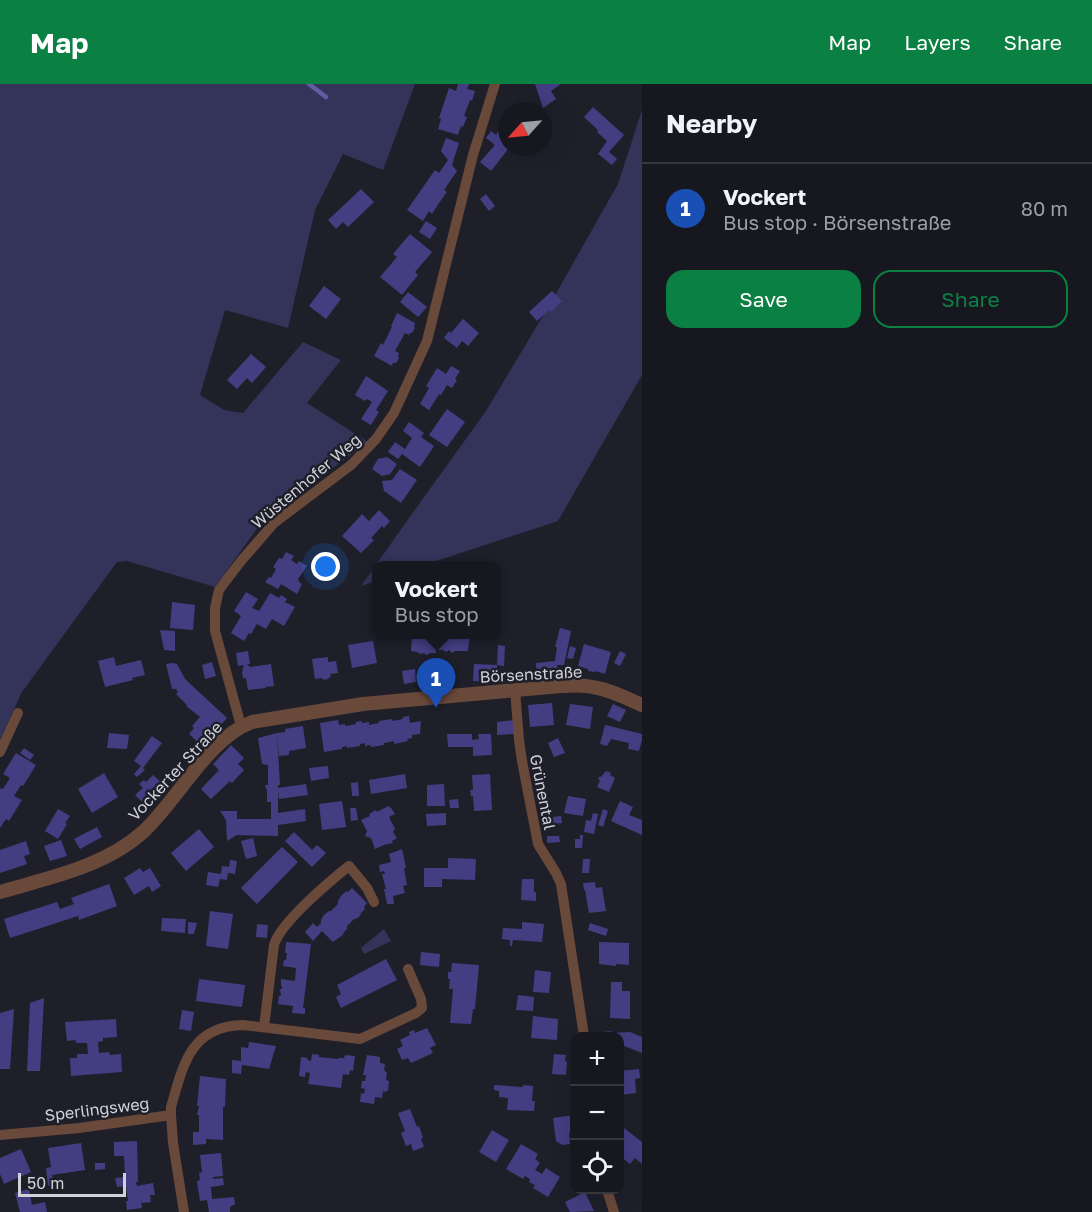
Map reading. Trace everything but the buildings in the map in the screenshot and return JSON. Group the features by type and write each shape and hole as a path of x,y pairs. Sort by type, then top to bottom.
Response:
{"street":[{"name":"Wüstenhofer Weg","path":"241,726 215,630 215,608 219,590 274,523 368,450 394,413 427,341 473,155 495,84"},
{"name":"Börsenstraße","path":"241,726 260,720 363,704 561,686 585,686 612,692 642,705"},
{"name":"Grünental","path":"515,690 519,740 534,826 538,844 561,884 583,1032"},
{"path":"0,752 18,713"},
{"name":"Vockerter Straße","path":"0,892 78,868 109,855 127,844 146,829 216,747 241,726"},
{"path":"264,1028 274,945 278,934 326,885 349,866 367,888 374,902"},
{"path":"171,1115 171,1107 190,1052 210,1033 227,1026 243,1025 360,1039 422,1008 421,999 408,969"},
{"name":"Sperlingsweg","path":"0,1135 79,1128 171,1115 184,1212"},
{"path":"608,1194 614,1212"}],"shaded area":[{"path":"0,84 415,84 383,170 343,154 315,210 288,328 225,310 200,395 224,410 243,413 303,342 341,360 307,403 368,442 264,519 215,587 127,561 117,562 22,692 0,739"},
{"path":"642,110 642,375 558,521 436,561 379,561 486,411 618,184"},
{"path":"372,570 372,582 361,586"},
{"path":"384,929 391,941 364,954 361,948"}],"waterway":[{"path":"309,84 326,97"}],"place":[{"name":"Vockert","path":"436,708"}]}
